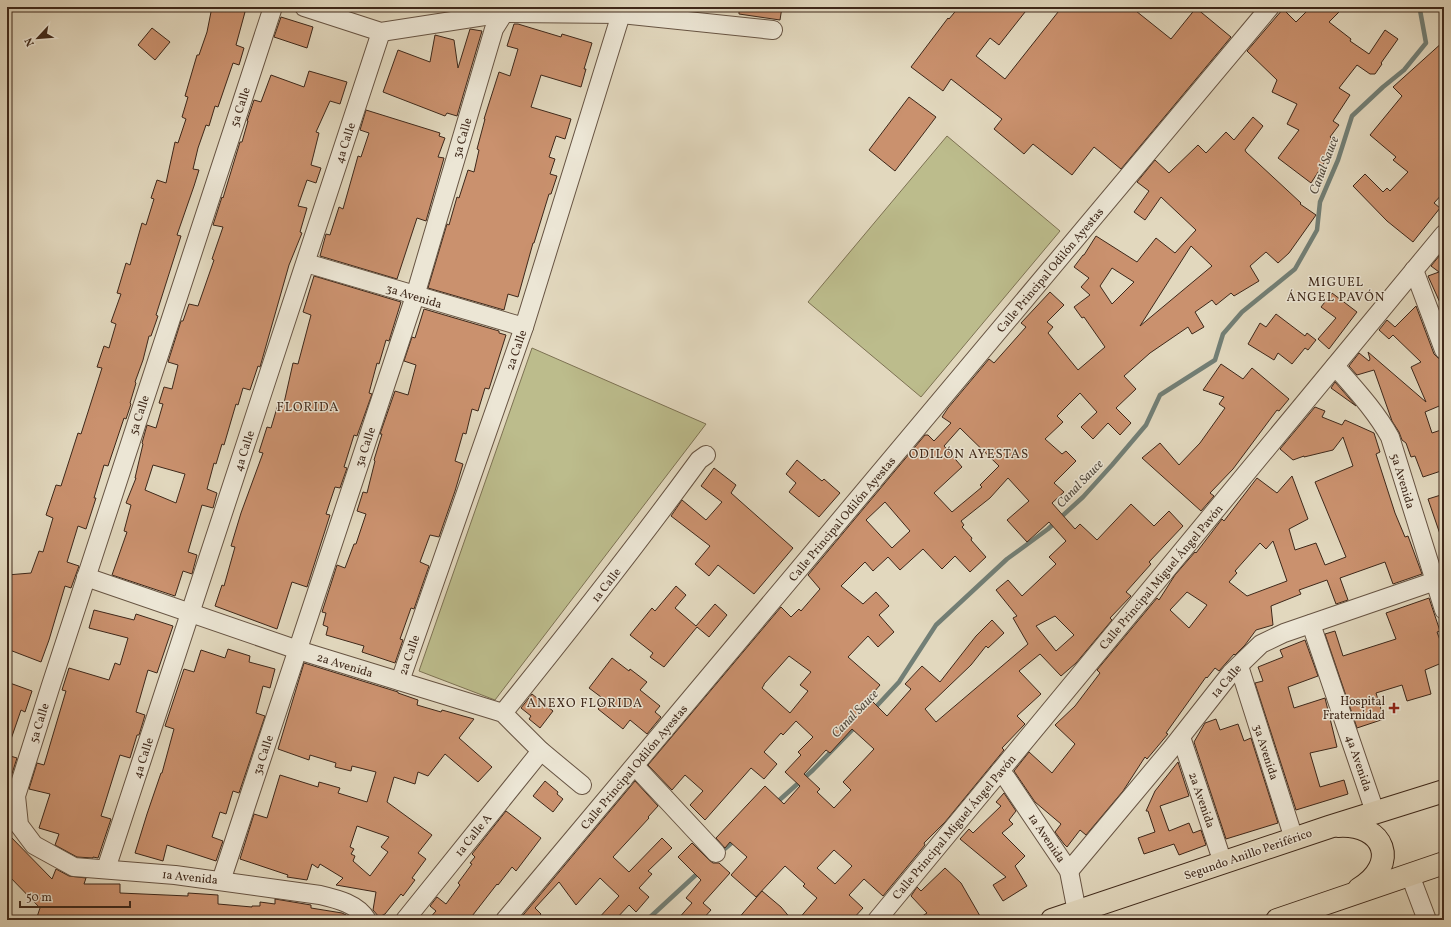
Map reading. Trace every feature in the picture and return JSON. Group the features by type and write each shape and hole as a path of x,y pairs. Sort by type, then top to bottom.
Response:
{"main road":[{"name":"Segundo Anillo Periférico","path":"1052,920 1328,827 1444,791"},
{"path":"1328,827 1353,826 1361,828 1372,834 1380,844 1383,860 1382,866 1368,882 1348,896"},
{"path":"1277,920 1444,863"}],"street":[{"name":"5a Calle","path":"19,825 16,796 86,577 273,7"},
{"path":"304,7 382,32 504,13 620,14 773,30"},
{"name":"Calle Principal Odilón Ayestas","path":"506,920 1270,7"},
{"name":"3a Calle","path":"221,881 415,296 494,29 504,13"},
{"name":"2a Calle","path":"400,681 524,327 620,14"},
{"name":"4a Calle","path":"106,869 382,32"},
{"name":"Calle Principal Miguel Ángel Pavón","path":"877,920 1444,234"},
{"name":"3a Avenida","path":"306,263 524,327"},
{"path":"1414,270 1444,350"},
{"name":"5a Avenida","path":"1335,366 1383,424 1390,437 1439,579 1444,610"},
{"name":"1a Calle","path":"503,713 580,619 640,541 699,460 706,455"},
{"name":"2a Avenida","path":"86,577 298,650 503,713 541,751 582,786"},
{"name":"1a Calle","path":"1069,871 1181,737 1231,673 1261,644 1284,633 1439,579"},
{"name":"4a Avenida","path":"1311,624 1375,812"},
{"name":"3a Avenida","path":"1239,666 1294,839"},
{"name":"2a Avenida","path":"1181,737 1223,863"},
{"name":"1a Calle A","path":"404,920 541,751"},
{"path":"635,766 716,853"},
{"name":"1a Avenida","path":"1000,771 1007,779 1069,871 1077,912"},
{"name":"1a Avenida","path":"19,825 34,845 74,867 221,881 320,894 340,900 352,906 368,920"},
{"path":"1410,875 1427,920"}],"green space":[{"path":"947,136 1060,231 921,397 808,302"},
{"path":"532,348 706,424 495,700 419,671"}],"building":[{"path":"212,7 243,7 242,11 245,12 236,45 244,48 239,65 233,63 218,107 215,106 209,126 206,125 198,148 193,169 199,170 177,235 181,236 156,315 158,316 151,336 149,336 143,360 135,382 131,404 126,419 124,418 108,466 104,465 94,498 96,498 86,529 78,526 67,562 79,566 71,588 65,586 41,662 7,649 7,575 31,573 39,551 43,552 53,518 46,515 56,485 61,486 78,433 81,434 102,368 97,367 104,346 109,348 116,324 111,322 121,294 117,293 126,263 130,265 142,223 146,225 154,199 151,198 157,180 166,183 175,142 178,143 186,119 182,117 188,97 185,96 197,55 199,55 207,32"},
{"path":"739,7 782,7 780,20 739,14"},
{"path":"959,7 1029,7 999,45 990,38 976,56 1005,79 1062,7 1131,7 1171,39 1196,8 1231,37 1121,169 1094,147 1072,175 1033,144 1024,154 994,129 1002,119 951,79 943,91 911,67 948,18 949,19"},
{"path":"1311,7 1344,7 1329,22 1351,39 1350,41 1369,54 1385,30 1398,39 1375,74 1370,74 1357,65 1339,88 1350,95 1333,121 1339,125 1330,137 1337,143 1311,183 1278,158 1299,130 1287,124 1297,104 1272,92 1277,80 1247,51 1283,9 1296,22"},
{"path":"281,17 313,27 307,48 274,37"},
{"path":"514,24 561,37 562,34 592,43 584,69 586,69 581,87 541,75 531,107 571,119 565,139 556,136 549,157 555,159 550,174 557,176 551,194 549,194 533,243 518,297 508,294 504,310 428,288 447,224 449,225 457,197 459,198 468,170 474,172 479,150 477,149 484,119 499,72 510,76 518,49 507,46"},
{"path":"152,28 170,42 155,60 138,45"},
{"path":"470,29 482,31 457,116 447,113 445,116 383,92 398,50 430,62 435,35 454,40 458,68"},
{"path":"1444,41 1444,192 1434,203 1440,208 1413,242 1387,221 1353,186 1365,174 1383,192 1387,188 1390,191 1408,172 1393,160 1396,157 1370,135 1402,96 1393,87"},
{"path":"309,71 347,82 340,104 330,101 316,132 319,133 311,165 321,168 316,183 307,180 298,206 307,208 300,232 302,233 289,265 260,367 258,366 250,390 243,388 238,405 236,404 224,445 222,444 216,464 214,463 207,489 217,493 213,508 202,505 188,552 197,555 192,574 183,571 175,596 112,575 127,532 124,531 131,505 126,503 136,478 142,443 147,425 156,428 163,404 159,403 164,387 172,389 178,365 168,362 181,321 183,321 189,304 198,306 214,260 212,259 223,227 213,225 240,142 242,142 254,100 261,102 271,75 304,87","holes":["153,465 185,474 176,503 145,490"]},
{"path":"909,97 936,117 895,171 869,150"},
{"path":"366,110 440,133 439,136 445,138 438,157 444,158 426,221 417,218 397,279 320,256 326,234 330,235 339,207 343,209 358,156 361,157 369,133 360,130"},
{"path":"1253,117 1263,126 1245,150 1246,152 1301,203 1300,204 1316,215 1289,253 1278,263 1266,252 1250,266 1259,281 1234,296 1231,293 1216,305 1212,300 1195,312 1204,327 1192,334 1188,327 1150,353 1124,376 1136,389 1116,408 1131,423 1120,435 1108,423 1093,439 1081,427 1097,412 1080,393 1057,416 1063,422 1045,439 1062,454 1066,451 1076,461 1054,483 1064,492 1052,503 1075,529 1080,524 1097,540 1131,504 1154,526 1169,511 1183,526 1149,562 1151,564 1126,592 1131,596 1110,618 1112,620 1076,663 1061,676 1040,654 1019,671 1041,694 1017,716 1025,724 1002,748 1004,750 945,822 924,843 925,845 883,896 864,879 849,895 863,908 852,920 798,920 817,898 803,886 805,884 785,866 756,897 731,875 747,857 730,842 725,848 716,838 765,786 784,804 800,786 785,772 801,755 798,752 813,737 796,721 783,735 781,733 764,752 777,764 764,779 751,768 705,820 690,805 703,791 685,775 672,790 648,765 781,607 791,617 799,609 801,611 820,589 808,575 925,435 928,435 934,441 951,423 942,417 948,408 989,359 994,363 1026,327 1021,323 1050,292 1064,305 1047,322 1053,327 1048,333 1078,370 1105,347 1084,317 1082,318 1074,307 1090,295 1081,287 1089,278 1074,267 1084,255 1096,236 1137,262 1156,238 1175,253 1196,230 1161,197 1145,220 1134,212 1149,191 1137,182 1155,160 1169,173 1198,145 1206,153 1226,132 1234,140","holes":["1191,246 1212,266 1140,326","1112,268 1134,282 1112,304 1100,286","960,428 999,466 980,485 982,487 952,512 934,493 962,467 944,446","1008,478 1029,501 1007,520 1027,542 1049,522 1066,541 1049,557 1056,564 1022,596 1008,580 996,590 1017,616 1013,618 1028,644 936,722 925,709 971,665 986,646 988,648 1004,633 992,620 976,636 940,682 922,666 905,684 911,689 887,716 869,698 880,685 848,657 868,636 878,647 894,632 879,615 889,606 876,592 863,604 841,586 865,562 873,571 888,557 900,570 923,549 942,569 955,556 970,572 986,557 971,540 972,538 962,527 964,525 961,521 990,498","885,502 910,531 892,548 866,520","1055,616 1074,635 1056,651 1036,626","789,656 811,672 800,685 808,691 790,713 762,688","852,729 874,749 843,782 851,790 834,808 817,792 820,789 804,774 826,750 830,753","834,850 852,866 835,884 817,868"]},
{"path":"1444,250 1444,320 1439,306 1441,305 1428,276 1439,272 1431,266"},
{"path":"314,276 401,302 389,341 386,340 379,364 377,363 369,393 372,394 357,436 354,435 344,467 347,468 340,488 335,487 326,514 330,515 307,587 292,582 277,629 215,606 222,585 224,586 235,547 231,546 241,513 263,453 259,452 267,427 271,428 279,401 284,403 293,363 298,364 311,315 303,312"},
{"path":"1332,293 1357,312 1329,349 1318,339 1336,318 1321,307"},
{"path":"1416,306 1434,354 1438,358 1444,360 1444,404 1425,412 1432,433 1444,429 1444,470 1423,477 1415,456 1411,457 1406,443 1402,440 1392,421 1374,370 1357,375 1349,366 1359,353 1369,361 1370,359 1368,352 1426,402 1411,367 1421,362 1393,335 1389,339 1379,330 1387,320 1395,327"},
{"path":"424,309 499,331 499,333 506,335 489,389 485,388 478,411 472,409 466,434 463,433 455,461 463,464 439,537 430,535 420,562 429,566 414,609 411,608 400,639 403,640 395,663 362,652 364,646 326,635 328,627 323,625 326,613 322,612 337,565 345,568 354,544 356,544 366,514 357,511 363,492 367,493 374,460 382,434 380,434 395,391 408,395 416,365 404,361 412,337 415,338"},
{"path":"1276,314 1305,336 1307,333 1316,340 1308,350 1305,348 1292,364 1278,353 1274,360 1248,344 1260,323 1266,327"},
{"path":"1221,364 1243,379 1252,368 1289,399 1279,411 1277,410 1233,469 1210,493 1214,496 1201,511 1142,458 1160,443 1179,465 1200,443 1225,408 1219,404 1224,397 1203,390"},
{"path":"1335,382 1356,406 1331,388"},
{"path":"1315,407 1325,411 1322,417 1342,425 1345,420 1374,433 1380,452 1376,454 1395,513 1405,537 1408,536 1422,574 1393,584 1385,562 1340,578 1348,600 1336,604 1327,580 1299,590 1301,594 1271,606 1273,625 1256,630 1245,645 1235,655 1234,654 1219,671 1215,668 1207,678 1206,677 1166,733 1168,734 1147,759 1145,757 1123,791 1086,835 1080,830 1067,847 1055,832 1061,824 1035,802 1014,771 1029,752 1052,773 1075,744 1055,725 1075,706 1100,673 1097,670 1157,598 1159,600 1175,575 1195,552 1196,553 1222,519 1224,521 1257,478 1277,493 1292,476 1308,519 1289,529 1295,550 1316,543 1325,565 1346,557 1315,482 1353,466 1343,437 1333,450 1304,456 1293,460 1280,449","holes":["1273,541 1287,581 1247,596 1229,582 1237,573 1235,571 1260,543 1266,549","1187,592 1207,605 1189,628 1170,610"]},
{"path":"797,460 822,481 824,479 840,493 819,517 789,492 796,483 786,474"},
{"path":"714,468 736,485 731,493 793,548 754,594 718,565 709,576 695,564 710,546 671,516 682,500 706,520 722,502 701,486"},
{"path":"1444,494 1444,540 1442,540 1428,499"},
{"path":"676,586 686,595 675,608 696,626 715,604 727,615 709,637 697,627 664,667 650,657 653,653 630,635 652,608 655,611"},
{"path":"1429,598 1440,631 1437,632 1444,651 1444,662 1425,670 1431,694 1407,701 1402,685 1376,693 1384,719 1357,728 1325,634 1335,631 1343,656 1396,639 1386,613"},
{"path":"94,610 134,620 136,614 173,626 157,673 148,670 136,712 145,715 130,758 120,755 101,816 111,819 98,858 77,857 55,845 59,834 39,828 50,794 29,789 37,763 44,765 66,691 62,690 69,668 109,680 115,663 120,665 128,638 89,628"},
{"path":"1305,640 1318,676 1288,687 1294,708 1325,698 1337,747 1310,753 1320,787 1344,780 1348,794 1296,810 1255,683 1263,681 1258,667 1283,657 1280,650"},
{"path":"228,649 250,656 249,662 275,669 270,688 263,686 256,713 265,716 239,793 233,791 226,814 220,812 212,837 223,841 216,861 167,845 163,861 135,853 162,773 174,729 165,726 184,669 194,672 201,650 225,658"},
{"path":"612,658 647,682 640,690 660,706 655,712 661,717 647,734 630,720 623,729 598,709 605,700 589,688"},
{"path":"304,663 398,692 418,700 417,705 474,719 459,738 492,767 478,782 445,754 428,776 418,772 415,784 394,777 387,802 432,835 418,853 426,859 412,878 415,880 403,896 401,894 385,914 379,917 373,910 376,892 336,885 343,878 320,864 318,868 312,864 307,880 287,877 288,875 240,859 254,814 267,818 280,775 318,787 319,782 340,788 338,793 367,802 376,772 352,766 351,771 335,767 336,763 310,755 309,760 278,749","holes":["357,826 389,837 381,847 388,852 370,876 353,861 355,856 351,854 354,849 350,847"]},
{"path":"7,682 32,691 25,712 21,710 9,745 7,744"},
{"path":"532,694 553,711 540,728 529,719 531,716 521,708"},
{"path":"1216,719 1220,730 1238,724 1244,741 1251,738 1278,823 1226,839 1194,742 1205,723"},
{"path":"7,755 17,758 9,783 7,782"},
{"path":"1178,762 1189,796 1160,806 1169,831 1189,823 1193,833 1201,830 1206,845 1179,855 1174,844 1144,854 1138,838 1155,832 1148,811 1146,811 1155,791"},
{"path":"545,781 558,792 557,794 563,799 553,812 533,796"},
{"path":"635,781 658,806 613,857 629,872 662,838 672,848 648,871 652,874 639,888 649,897 636,912 629,905 615,920 597,920 619,896 600,878 576,905 559,882 535,908 541,914 536,920 519,920"},
{"path":"1004,793 1016,811 1009,820 1013,824 1002,833 1025,856 1015,866 1027,886 1003,901 993,885 1006,877 960,839 969,829 973,833 1001,806 996,802"},
{"path":"506,811 541,838 516,871 512,867 469,920 428,920 436,911 430,906 437,897 446,904 460,885 458,883 472,864 470,863 475,857 472,854"},
{"path":"7,833 52,879 56,869 69,876 86,878 84,884 120,884 120,893 188,896 188,893 218,895 218,904 252,907 260,906 260,902 275,904 275,899 311,905 311,908 342,913 346,915 346,920 36,920 40,908 7,874"},
{"path":"692,843 709,860 713,863 719,863 730,873 703,903 711,910 702,920 677,920 692,903 686,898 701,880 678,857"},
{"path":"945,868 961,883 980,916 974,920 916,920 927,913 911,896 917,887 921,891"},
{"path":"762,891 781,907 792,920 737,920"}],"waterway":[{"name":"Canal Sauce","path":"873,710 899,682 936,625 1007,559 1048,529 1083,497 1146,425 1160,395 1215,360 1223,334 1242,312 1295,269 1317,230 1320,202 1338,160 1352,116 1404,70 1426,43 1420,7"},
{"name":"Canal Sauce","path":"775,804 813,770 856,726"},
{"name":"Canal Sauce","path":"706,865 735,840"},
{"name":"Canal Sauce","path":"647,920 699,872"}],"place":[{"name":"Hospital Fraternidad","path":"1394,708"}],"district":[{"name":"MIGUEL ÁNGEL PAVÓN","path":"1336,288"},
{"name":"FLORIDA","path":"308,406"},
{"name":"ODILÓN AYESTAS","path":"969,453"},
{"name":"ANEXO FLORIDA","path":"585,702"}]}
